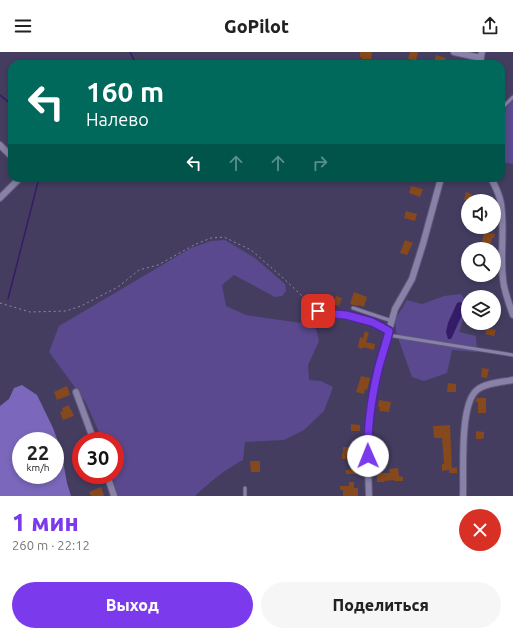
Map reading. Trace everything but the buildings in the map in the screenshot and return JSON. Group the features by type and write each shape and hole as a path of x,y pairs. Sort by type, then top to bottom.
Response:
{"street":[{"path":"454,52 481,58"},
{"path":"0,145 8,153"},
{"path":"0,198 16,182"},
{"path":"369,496 367,441 369,416 378,370 396,309 412,279 440,182"},
{"path":"493,182 501,203 503,215 503,280 513,315"},
{"path":"463,496 465,422 470,399 480,387 513,380"},
{"path":"76,392 91,432"},
{"path":"110,484 114,496"}],"lane":[{"path":"505,105 513,97"},
{"path":"353,308 392,321"},
{"path":"318,311 346,315 372,322 388,333 513,354"},
{"path":"245,488 245,496"}],"path":[{"path":"0,303 30,312 66,312 81,306 118,286 139,270 158,265 196,244 211,238 224,237 250,250 282,276 318,311"}],"shaded area":[{"path":"513,100 513,164 505,163 506,108"},
{"path":"225,240 255,258 285,284 286,291 282,296 275,297 234,275 222,285 226,306 246,315 301,323 316,329 319,341 308,365 309,380 321,381 333,387 324,411 304,430 284,440 245,442 243,460 218,476 195,496 117,496 114,484 124,484 124,432 99,432 85,401 49,352 59,326 191,248 211,241"},
{"path":"461,294 461,326 459,332 476,336 477,352 452,350 447,373 424,381 412,377 396,332 395,320 407,300 422,304 444,296"},
{"path":"461,302 461,317 451,339 448,339 446,332 448,323 457,303"},
{"path":"22,385 37,395 54,432 12,432 12,484 64,484 64,466 71,496 0,496 0,406 9,399 14,388"}],"waterway":[{"path":"130,52 134,60"},
{"path":"0,95 8,102"},
{"path":"8,299 38,182"}],"route":[{"path":"318,311 346,315 372,322 389,331 378,370 370,407 367,441 368,456"}]}
